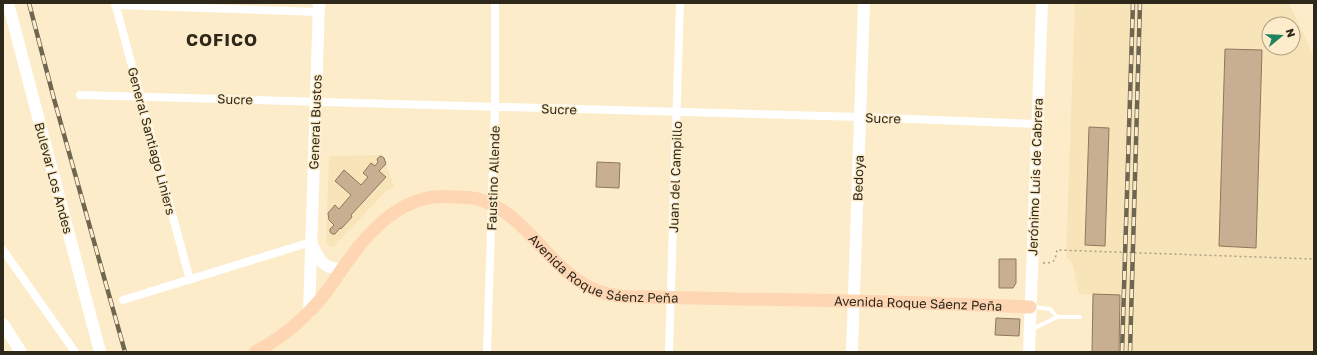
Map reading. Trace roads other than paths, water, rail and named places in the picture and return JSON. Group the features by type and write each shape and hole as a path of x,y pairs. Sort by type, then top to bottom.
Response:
{"main road":[{"name":"Bulevar Los Andes","path":"8,3 100,352"},
{"name":"Bedoya","path":"852,352 864,3"},
{"name":"Jerónimo Luis de Cabrera","path":"1029,352 1042,3"},
{"name":"General Bustos","path":"308,313 319,8"},
{"name":"Avenida Roque Sáenz Peña","path":"255,352 279,338 295,326 308,313 322,298 364,240 385,220 405,206 425,198 444,196 479,199 492,204 520,225 564,269 582,283 603,293 626,296 671,298 854,301 1030,307"},
{"name":"General Bustos","path":"311,242 320,261 335,269 342,269"},
{"path":"3,324 20,352"}],"street":[{"name":"Faustino Allende","path":"487,352 495,107 495,3"},
{"name":"Juan del Campillo","path":"669,352 680,3"},
{"path":"115,4 319,8"},
{"name":"General Santiago Liniers","path":"115,4 190,280"},
{"name":"Sucre","path":"80,94 860,117 1038,124"},
{"path":"123,300 311,242"},
{"path":"3,250 75,352"}],"lane":[{"path":"1030,307 1050,309 1057,316"},
{"path":"1030,330 1057,316 1080,317"}],"railway":[{"path":"29,3 54,99 125,352"},
{"path":"1122,352 1133,3"},
{"path":"1130,352 1140,3"}],"district":[{"name":"COFICO","path":"222,40"}]}
